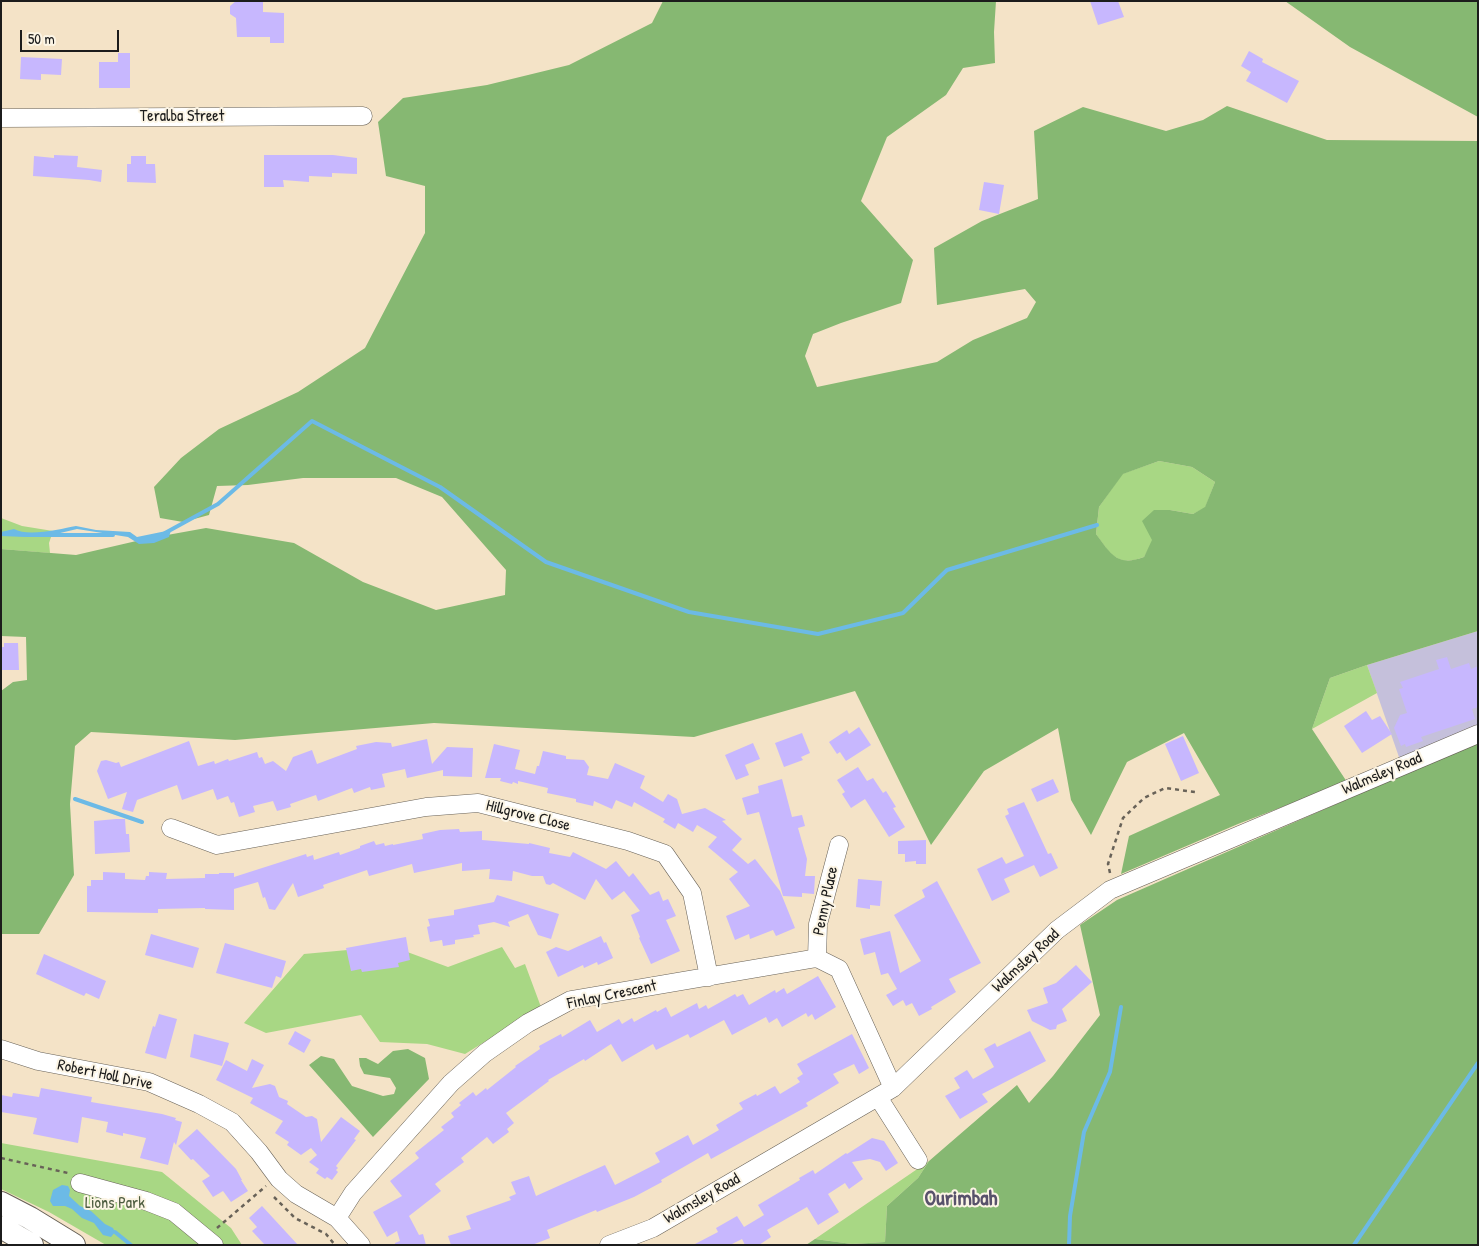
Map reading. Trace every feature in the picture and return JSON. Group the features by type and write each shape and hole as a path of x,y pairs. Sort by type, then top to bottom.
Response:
{"main road":[{"path":"1,1203 74,1245"},
{"path":"1,1227 32,1245"}],"street":[{"name":"Teralba Street","path":"1,118 363,116"},
{"name":"Walmsley Road","path":"609,1245 653,1228 885,1092 1057,930 1114,888 1478,734"},
{"name":"Hillgrove Close","path":"171,828 217,845 426,807 478,803 628,841 665,854 692,893 709,977"},
{"name":"Penny Place","path":"816,958 818,924 838,846"},
{"name":"Finlay Crescent","path":"336,1218 353,1193 451,1083 485,1053 528,1023 571,1000 816,958"},
{"path":"816,958 839,969 885,1092 918,1160"},
{"name":"Robert Holl Drive","path":"1,1049 38,1061 150,1082 170,1090 232,1122 259,1152 275,1186 296,1194 336,1218 361,1245"},
{"path":"80,1183 174,1212 210,1241"}],"path":[{"path":"1114,888 1108,864 1123,818 1144,798 1165,788 1195,792"},
{"path":"210,1241 265,1187 275,1186 295,1218 326,1234 335,1245"}],"shaded area":[{"path":"1478,631 1478,729 1400,760 1367,665"}],"green space":[{"path":"663,1 996,1 995,63 963,68 946,95 887,137 861,201 913,260 901,303 813,334 805,356 817,387 937,362 973,340 1027,318 1036,302 1025,289 937,305 934,248 982,221 1038,199 1034,131 1083,107 1166,131 1203,120 1227,106 1327,140 1478,141 1478,631 1330,678 1312,729 1347,782 1238,824 1121,874 1129,836 1220,795 1184,733 1127,762 1091,835 1071,800 1058,728 984,771 931,845 855,691 694,737 434,723 235,740 91,732 75,746 70,804 74,875 39,934 1,934 1,691 13,682 27,680 26,637 1,636 1,549 76,555 145,539 206,528 294,543 363,582 436,610 505,595 506,570 442,497 396,478 303,478 248,485 217,486 209,515 183,522 160,518 154,487 181,458 219,429 298,392 365,348 425,233 425,186 386,176 378,122 403,98 487,85 569,65 652,23","holes":["1159,461 1192,467 1215,482 1205,507 1193,514 1170,510 1154,510 1142,521 1152,540 1144,557 1127,560 1116,557 1111,553 1096,534 1099,507 1123,474"]},
{"path":"1285,1 1478,1 1478,117 1350,47"},
{"path":"1159,461 1192,467 1215,482 1205,508 1193,514 1170,510 1144,557 1135,560 1121,560 1106,548 1096,534 1099,507 1122,474"},
{"path":"1,518 22,526 53,531 49,543 50,553 1,549"},
{"path":"1367,665 1377,693 1312,729 1330,678"},
{"path":"1478,742 1478,1245 806,1245 815,1239 852,1244 885,1242 887,1206 918,1178 929,1161 1017,1085 1029,1103 1053,1076 1100,1015 1080,925 1117,900"},
{"path":"391,946 448,967 502,947 515,968 525,964 541,1007 465,1054 427,1044 380,1042 361,1015 266,1033 244,1023 304,954"},
{"path":"408,1049 425,1058 429,1079 373,1137 309,1065 321,1056 334,1059 352,1086 383,1096 394,1094 396,1088 390,1078 364,1074 359,1058 366,1058 378,1064 393,1051"},
{"name":"Lions Park","path":"1,1143 162,1172 231,1228 242,1245 106,1245 49,1212 1,1189"},
{"path":"929,1161 918,1178 887,1206 885,1242 852,1244 815,1239"}],"water":[{"path":"76,526 96,530 130,532 137,537 171,530 169,537 154,543 139,544 128,537 77,529 56,534 25,537 1,536 1,532 14,529 36,532"},
{"path":"62,1185 68,1186 70,1190 69,1196 80,1206 91,1211 105,1224 113,1228 115,1232 111,1237 103,1235 94,1223 82,1218 72,1209 65,1206 53,1206 50,1201 53,1190"}],"building":[{"path":"236,1 263,1 263,12 284,13 284,43 270,43 270,37 237,37 236,18 230,14 230,6"},
{"path":"1090,1 1118,1 1124,17 1098,25"},
{"path":"1249,51 1263,59 1262,62 1299,81 1287,103 1246,81 1251,72 1241,66"},
{"path":"118,53 130,53 130,88 99,88 99,62 118,62"},
{"path":"21,57 62,59 61,75 41,74 41,80 20,79"},
{"path":"54,155 78,156 77,167 102,170 101,182 33,176 34,156 54,158"},
{"path":"264,155 333,155 357,158 357,174 332,173 332,177 309,176 309,182 283,180 284,187 264,187"},
{"path":"131,156 146,156 146,164 155,164 156,183 127,182 127,164 131,164"},
{"path":"984,182 1004,185 999,214 979,210"},
{"path":"4,643 18,643 19,670 1,670 1,647 4,647"},
{"path":"1447,657 1451,669 1469,663 1471,669 1478,666 1478,707 1472,709 1475,719 1421,737 1423,741 1406,747 1405,744 1401,746 1394,728 1400,715 1407,713 1399,689 1403,688 1400,682 1439,669 1436,660"},
{"path":"1366,711 1372,720 1380,716 1392,734 1362,753 1344,726"},
{"path":"859,727 871,745 846,761 840,752 837,754 829,742 847,730 849,734"},
{"path":"802,733 810,753 801,757 803,760 784,767 775,743"},
{"path":"1183,736 1199,773 1181,781 1165,744"},
{"path":"427,739 432,764 447,747 473,748 472,777 443,776 443,770 407,778 405,769 382,774 385,787 371,790 370,787 354,793 352,788 318,801 316,795 290,804 291,807 277,811 273,801 253,806 255,812 239,817 234,802 231,803 228,796 217,800 213,789 182,800 177,785 137,800 133,812 122,809 127,792 108,799 97,771 101,761 119,762 121,767 189,741 198,766 214,761 215,764 228,759 229,761 257,752 259,758 262,757 265,764 273,761 286,771 293,757 312,750 317,764 357,749 356,746 376,742 391,743 392,747"},
{"path":"753,743 760,759 745,765 749,775 736,780 725,755"},
{"path":"494,744 520,750 515,769 535,774 543,751 566,756 566,759 584,760 589,767 587,775 608,779 615,763 645,776 640,788 663,802 668,794 677,799 682,814 705,808 726,820 722,821 742,839 732,850 748,864 755,859 780,891 795,928 776,936 773,930 750,939 749,934 735,940 726,916 750,906 729,879 738,872 708,847 717,837 697,825 693,832 678,823 675,829 663,822 665,819 634,802 632,807 616,800 612,809 594,801 593,806 576,802 576,799 547,793 548,788 518,781 518,784 513,782 512,784 500,781 501,778 485,778"},
{"path":"858,767 867,781 873,778 883,793 886,791 896,807 893,808 905,827 889,837 865,799 851,808 842,794 845,792 837,780"},
{"path":"782,779 792,817 802,815 805,826 798,828 807,859 805,876 815,876 814,894 802,893 802,897 783,896 759,812 747,815 742,798 759,793 758,786"},
{"path":"1053,779 1059,792 1037,802 1031,789"},
{"path":"1024,802 1048,854 1051,853 1058,868 1040,877 1034,865 1004,879 1010,892 992,901 977,869 1002,857 1006,864 1024,856 1005,816 1009,814 1007,809"},
{"path":"125,819 126,834 129,834 130,852 95,854 94,821"},
{"path":"459,829 460,832 482,831 482,840 529,843 550,848 549,853 570,857 573,852 606,869 616,861 629,877 633,873 650,895 659,891 663,901 668,899 676,916 666,920 680,951 651,964 631,915 640,911 624,891 612,900 596,879 585,900 553,883 550,885 546,884 543,876 532,876 513,871 512,881 489,879 490,869 462,871 462,863 414,873 412,864 369,876 367,870 323,885 324,888 298,897 293,883 275,910 269,909 258,882 234,889 234,910 205,908 158,909 158,913 87,912 87,886 91,886 91,880 103,880 103,872 125,873 125,879 145,880 146,876 149,876 149,872 167,873 166,879 205,878 205,874 219,873 234,873 234,877 306,854 307,857 313,855 314,860 339,852 340,855 374,841 376,845 384,843 385,846 393,845 423,839 422,834 440,830"},
{"path":"926,840 926,864 916,864 916,861 905,862 905,854 898,854 898,841"},
{"path":"858,879 882,881 880,906 870,905 870,909 856,907"},
{"path":"937,881 981,963 949,979 956,992 919,1016 912,1003 906,1006 903,1000 893,1006 886,995 897,989 888,973 881,975 875,952 864,955 860,939 890,931 900,973 921,961 894,915 925,897 922,890"},
{"path":"497,895 559,914 551,939 538,935 528,914 508,922 510,927 494,922 478,925 480,934 473,935 474,937 455,940 455,944 443,946 442,940 430,942 427,927 430,926 428,919 454,915 454,910 494,902"},
{"path":"151,934 199,948 193,968 145,955"},
{"path":"601,936 604,943 606,942 613,958 598,965 597,962 584,968 583,965 558,977 546,952 556,947 568,951"},
{"path":"406,937 410,960 398,963 399,967 362,972 361,969 351,971 346,948"},
{"path":"225,943 286,961 281,978 276,976 272,988 216,973"},
{"path":"44,954 106,981 99,999 86,993 84,996 36,974"},
{"path":"1076,965 1092,982 1062,1009 1067,1021 1057,1025 1056,1029 1050,1030 1032,1021 1027,1010 1048,1003 1043,988 1056,983"},
{"path":"818,976 836,1007 815,1020 812,1014 808,1017 806,1013 782,1027 777,1018 769,1023 766,1017 732,1035 724,1020 690,1038 688,1034 656,1050 653,1044 622,1062 611,1044 585,1061 584,1059 548,1080 506,1113 514,1123 507,1129 509,1132 493,1144 487,1137 461,1158 464,1162 435,1184 441,1191 409,1216 419,1235 423,1234 426,1245 395,1245 395,1243 400,1241 397,1231 387,1237 373,1212 402,1196 390,1181 419,1158 415,1153 444,1130 441,1127 454,1117 451,1113 461,1105 459,1103 473,1092 476,1096 486,1088 487,1090 515,1066 540,1049 539,1046 561,1034 562,1037 590,1020 597,1032 619,1019 622,1024 632,1018 634,1022 656,1010 657,1012 666,1007 671,1017 697,1003 699,1009 706,1005 708,1009 735,994 737,997 743,994 749,1005 775,990 776,993 784,988 787,994"},
{"path":"159,1014 177,1019 166,1059 145,1053 153,1026 155,1027"},
{"path":"295,1031 311,1040 304,1053 288,1044"},
{"path":"1030,1031 1046,1061 982,1094 988,1102 960,1119 945,1096 960,1088 954,1078 967,1070 973,1079 994,1067 984,1049 995,1043 997,1047"},
{"path":"194,1034 229,1043 222,1066 190,1057"},
{"path":"852,1034 869,1068 859,1074 854,1064 833,1074 839,1083 806,1103 808,1106 711,1159 708,1153 634,1197 547,1230 550,1238 532,1245 451,1245 448,1236 471,1229 466,1216 511,1200 509,1197 516,1194 511,1182 529,1176 536,1196 605,1165 615,1185 660,1162 655,1153 688,1135 693,1145 719,1130 716,1125 743,1109 739,1103 775,1086 780,1094 800,1082 797,1078 803,1074 797,1064"},
{"path":"252,1059 264,1065 252,1088 270,1084 275,1086 279,1097 288,1101 287,1104 306,1117 312,1116 317,1119 321,1142 341,1117 360,1131 354,1139 356,1140 336,1166 338,1172 332,1180 327,1177 325,1179 316,1173 319,1169 309,1162 317,1155 311,1148 301,1155 287,1145 289,1142 275,1133 283,1121 250,1103 253,1098 216,1080 226,1060 247,1071"},
{"path":"41,1088 92,1097 91,1102 176,1118 175,1120 182,1122 168,1165 140,1158 146,1138 123,1133 123,1136 106,1132 108,1122 82,1117 78,1143 33,1134 37,1118 1,1112 1,1095 12,1097 13,1093 39,1097"},
{"path":"197,1129 236,1169 248,1191 231,1202 223,1191 213,1197 202,1181 210,1176 178,1146"},
{"path":"872,1138 884,1141 898,1163 886,1171 880,1162 870,1159 852,1162 863,1179 849,1189 845,1183 828,1194 839,1212 818,1225 807,1207 767,1230 771,1237 759,1245 745,1245 742,1239 730,1245 693,1245 718,1232 716,1228 737,1216 744,1227 764,1215 758,1205 800,1180 799,1178 813,1170 815,1174"},
{"path":"262,1206 298,1245 265,1245 252,1231 257,1227 249,1218"}],"waterway":[{"path":"165,533 218,504 312,421 440,487 546,562 689,612 818,634 903,613 947,570 1097,525"},
{"path":"28,535 113,535"},
{"path":"75,799 142,822"},
{"path":"1069,1245 1070,1216 1084,1132 1110,1072 1121,1007"},
{"path":"1354,1245 1478,1063"},
{"path":"115,1232 131,1245"}],"district":[{"name":"Ourimbah","path":"961,1199"}]}
